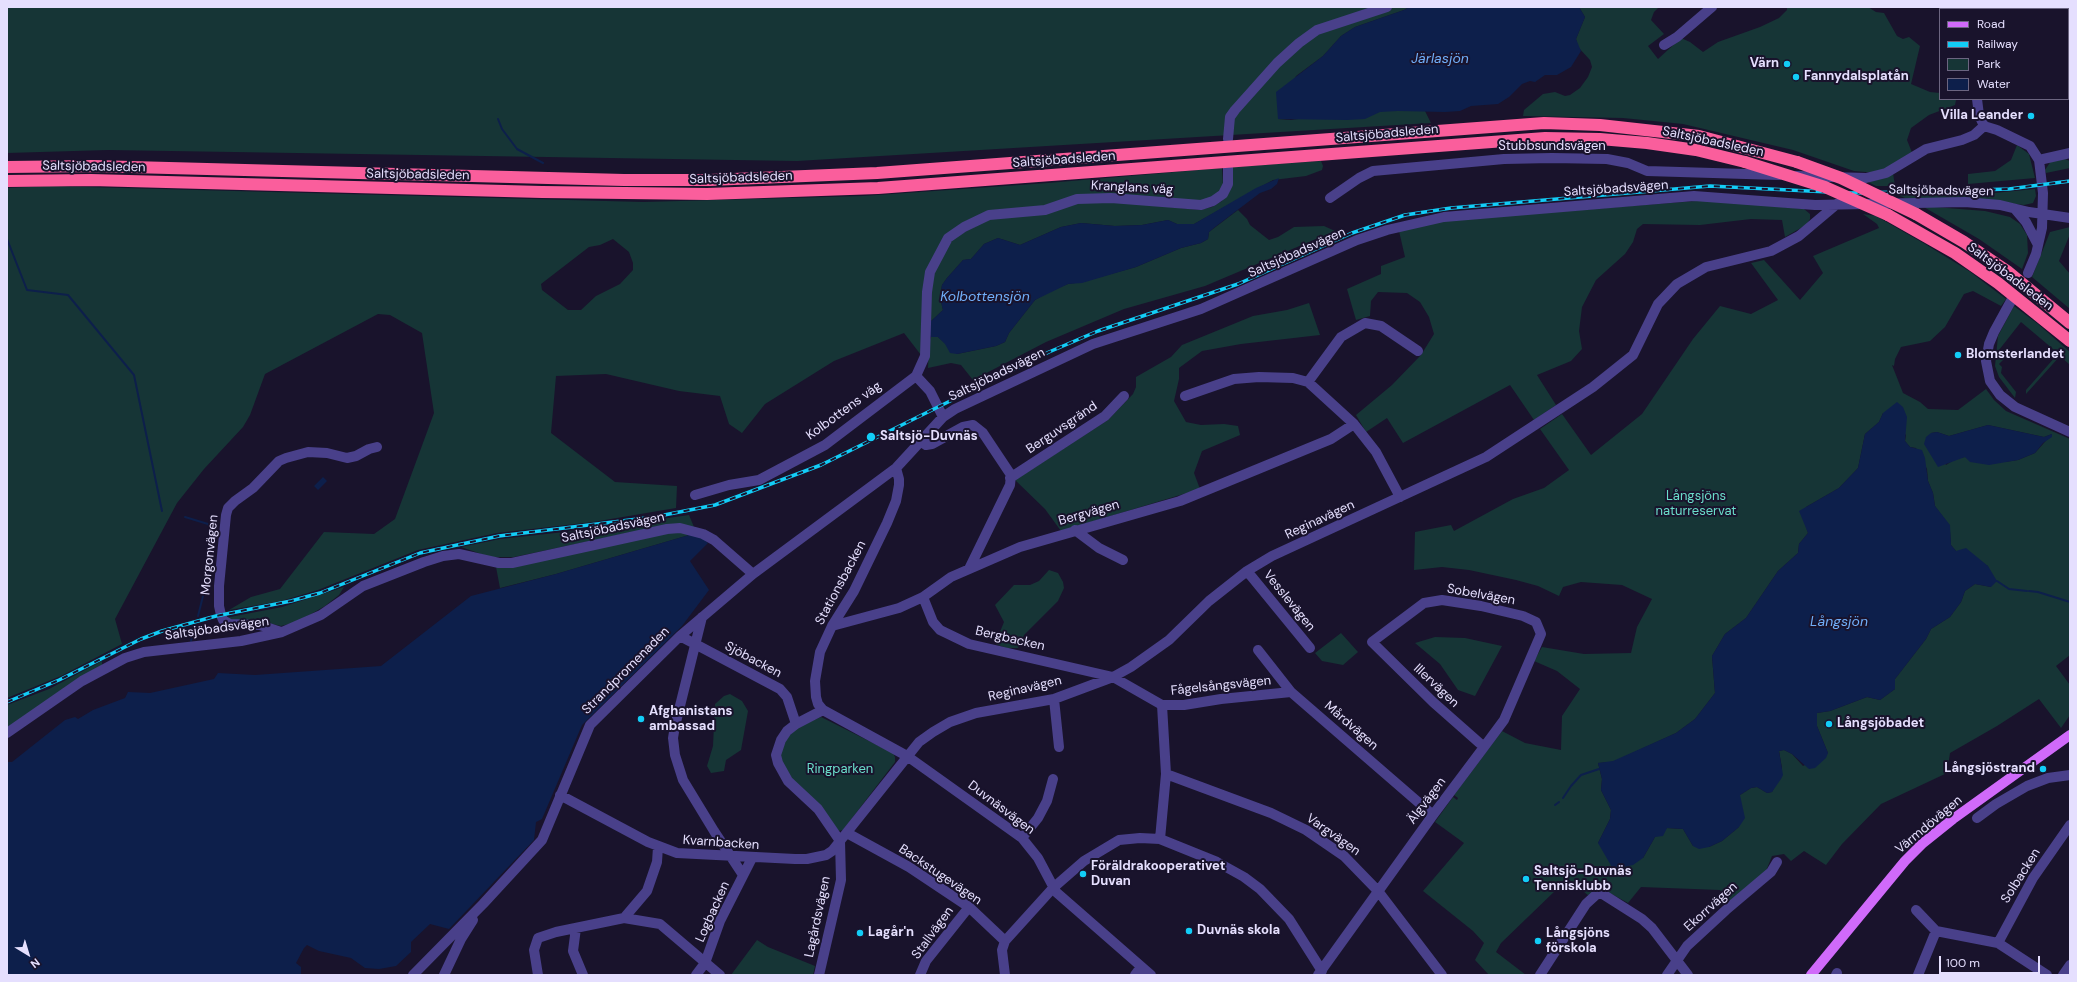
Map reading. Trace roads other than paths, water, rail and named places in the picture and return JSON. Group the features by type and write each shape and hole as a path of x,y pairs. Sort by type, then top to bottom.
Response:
{"highway":[{"name":"Saltsjöbadsleden","path":"7,167 93,166 544,178 710,180 884,172 1544,124 1600,124 1699,136 1797,162 1841,178 1916,214 1964,242 2007,271 2070,323"},
{"name":"Saltsjöbadsleden","path":"7,181 91,180 542,192 715,194 885,187 1545,138 1600,139 1646,143 1696,150 1745,162 1825,187 1888,215 1955,253 1998,283 2070,341"}],"main road":[{"name":"Värmdövägen","path":"1811,975 1904,861 1923,843 1953,819 2070,735"}],"street":[{"path":"1228,139 1230,117 1235,110 1277,63 1299,43 1318,30 1387,7"},
{"path":"1664,45 1677,37 1712,7"},
{"path":"1977,100 1978,115 1984,126 1997,130 2030,146 2039,160 2043,214 2038,245 2028,273"},
{"name":"Stubbsundsvägen","path":"1330,198 1358,178 1373,171 1504,160 1552,158 1607,159 1628,163 1647,171 1866,178 1886,173 1926,149 1968,137 1984,126"},
{"path":"2039,160 2070,153"},
{"name":"Kranglans väg","path":"916,376 925,356 927,292 930,272 948,238 964,227 990,214 1045,210 1077,199 1111,198 1201,205 1213,201 1223,194 1228,184 1228,168"},
{"name":"Saltsjöbadsvägen","path":"7,733 82,682 125,658 144,652 241,641 280,632 321,615 363,586 424,562 459,554 499,563 512,563 667,529 680,528 703,534 714,540 753,574 896,468 943,417 967,402 1093,344 1201,309 1357,240 1409,224 1444,217 1504,211 1694,196 1814,205 1965,202 2000,205 2014,210 2070,218"},
{"name":"Reginavägen","path":"840,841 919,742 950,722 976,713 1054,699 1113,677 1132,667 1169,640 1209,601 1247,571 1272,556 1486,457 1593,387 1623,365 1633,355 1658,304 1677,284 1706,267 1771,252 1799,236 1837,204"},
{"path":"1814,205 1814,224"},
{"path":"2014,210 2026,222 2038,245"},
{"path":"2011,302 1989,344 1986,362 1990,381 2000,395 2015,407 2070,432"},
{"path":"1308,382 1340,337 1365,323 1381,326 1418,351"},
{"path":"916,376 930,391 943,417"},
{"name":"Kolbottens väg","path":"695,495 729,485 759,480 825,445 916,376"},
{"path":"1185,396 1240,379 1259,377 1286,378 1308,382 1354,424 1376,452 1400,497"},
{"name":"Berguvsgränd","path":"1010,478 1105,416 1124,396"},
{"name":"Bergvägen","path":"832,626 899,608 923,597 951,577 1020,547 1180,501 1331,439 1354,424"},
{"path":"920,441 926,445 932,444 963,427 973,425 983,433 1011,476 1010,485 969,569"},
{"name":"Morgonvägen","path":"280,632 260,625 230,624 223,620 219,606 226,516 228,508 253,488 279,461 286,458 308,452 327,453 347,458 356,456 369,449 377,447"},
{"name":"Stationsbacken","path":"823,710 816,697 816,666 820,652 832,626 854,591 887,523 896,501 899,485 896,468"},
{"path":"1075,530 1098,548 1123,560"},
{"name":"Vesslevägen","path":"1247,571 1310,648"},
{"name":"Strandpromenaden","path":"413,975 483,904 542,840 590,725 680,636 727,594 753,574"},
{"name":"Bergbacken","path":"923,597 933,622 940,630 969,644 1113,677"},
{"name":"Sobelvägen","path":"1372,642 1424,603 1442,600 1481,606 1523,616 1536,622 1541,634"},
{"path":"702,617 675,726 673,738 675,755 683,780 743,875"},
{"name":"Älgvägen","path":"1320,973 1433,815 1504,720 1541,634"},
{"name":"Sjöbacken","path":"680,636 780,689 787,697 796,724"},
{"name":"Illervägen","path":"1372,642 1432,702 1484,747"},
{"name":"Mårdvägen","path":"1258,650 1291,692 1433,815"},
{"name":"Fågelsångsvägen","path":"1113,677 1162,705 1184,705 1221,699 1291,692"},
{"path":"1054,699 1059,747"},
{"path":"1160,839 1166,774 1162,705"},
{"path":"823,710 796,724 788,731 777,747 776,756 778,763 788,781 818,809 840,841"},
{"name":"Duvnäsvägen","path":"823,710 907,756 1022,838 1038,858 1053,888 1069,905 1138,971 1151,975"},
{"name":"Vargvägen","path":"1166,774 1271,813 1306,830 1344,856 1378,891 1442,975"},
{"path":"1977,818 1996,804 2027,786 2048,778 2070,775"},
{"path":"1022,838 1038,818 1047,801 1054,779"},
{"name":"Kvarnbacken","path":"560,795 658,846 677,853 752,858 807,859 818,857 832,851 840,841"},
{"name":"Solbacken","path":"1998,943 2033,878 2070,825"},
{"name":"Backstugevägen","path":"847,833 909,867 969,907 1005,941"},
{"path":"1006,975 1002,950 1005,941 1053,888 1084,861 1119,840 1140,838 1160,839 1217,862 1244,877 1260,889 1289,919 1320,973"},
{"name":"Lagårdsvägen","path":"819,975 841,880 840,841"},
{"path":"624,918 647,891 657,862 658,846"},
{"name":"Logbacken","path":"696,975 705,963 720,921 752,858"},
{"name":"Ekorrvägen","path":"1667,975 1687,946 1771,872 1777,862"},
{"path":"1540,975 1588,901 1598,893 1601,893 1642,919 1664,941 1688,975"},
{"path":"444,975 461,939 483,904"},
{"name":"Stallvägen","path":"920,975 926,961 969,907"},
{"path":"1916,910 1936,931 1998,943 2047,975"},
{"path":"538,975 534,950 538,938 624,918 660,924 720,975"},
{"path":"576,928 574,951 583,975"},
{"path":"1918,975 1936,931"},
{"path":"2063,975 2070,965"}],"water":[{"name":"Järlasjön","path":"1409,7 1579,7 1585,17 1576,39 1581,51 1571,67 1557,75 1545,75 1535,82 1530,81 1522,84 1509,97 1498,104 1471,106 1460,111 1380,112 1365,119 1278,119 1276,92 1323,56 1341,36 1355,27"},
{"name":"Kolbottensjön","path":"1279,178 1277,184 1271,189 1260,193 1209,232 1208,239 1201,243 1181,248 1136,267 1082,283 1068,284 1035,300 1009,333 1005,342 996,346 957,354 950,353 945,344 938,337 931,337 929,333 929,323 943,310 940,298 942,285 963,260 971,259 984,244 998,238 1020,245 1061,227 1081,223 1115,226 1142,225 1168,220 1177,224 1194,224 1256,188"},
{"name":"Långsjön","path":"1897,402 1903,407 1907,417 1905,441 1910,447 1922,450 1935,506 1950,525 1951,545 1956,551 1966,548 1988,566 1997,581 1991,587 1975,584 1965,591 1961,602 1950,617 1931,629 1926,639 1895,679 1895,689 1880,700 1867,697 1830,711 1817,713 1817,726 1828,753 1826,758 1815,768 1809,769 1792,754 1784,750 1779,751 1783,775 1781,779 1772,792 1767,793 1757,787 1751,788 1740,795 1745,818 1739,827 1722,841 1709,847 1699,849 1693,846 1683,829 1667,828 1663,836 1655,837 1643,858 1633,865 1613,869 1598,843 1610,819 1611,810 1601,790 1602,779 1598,763 1613,761 1676,733 1695,719 1715,693 1712,656 1725,634 1746,618 1778,571 1798,553 1799,544 1808,533 1799,511 1839,488 1858,468 1865,434 1879,422 1883,413"},
{"path":"1988,425 2044,437 2052,434 2052,437 2043,443 2035,453 2018,460 1989,465 1970,462 1965,457 1938,467 1924,444 1926,437 1931,433 1937,432 1949,436"},
{"path":"323,477 327,481 318,490 314,486"},
{"path":"696,533 708,543 690,561 709,590 682,626 582,725 542,819 536,822 534,840 449,929 430,924 411,942 411,952 396,966 379,969 365,968 351,958 319,951 307,945 296,963 301,967 301,975 7,975 7,762 12,762 65,720 75,717 78,719 93,710 125,698 128,692 150,693 214,679 218,673 255,675 381,666 471,596 556,574"}],"waterway":[{"path":"498,119 502,129 517,149 543,163"},
{"path":"7,239 27,290 68,295 134,375 162,511"},
{"path":"185,517 208,524 214,536 206,584 198,616"},
{"path":"1997,581 2009,589 2027,591"},
{"path":"2029,591 2038,592 2070,602"},
{"path":"191,641 195,626"},
{"path":"1563,798 1581,775 1599,769"},
{"path":"1555,805 1559,802"}],"railway":[{"path":"7,702 59,680 141,639 162,631 216,616 291,601 320,593 420,553 499,536 654,517 715,505 821,465 1049,352 1098,331 1238,284 1352,233 1405,215 1451,208 1710,186 1848,193 2009,189 2070,181"}],"place":[{"name":"Värn","path":"1787,64"},
{"name":"Fannydalsplatån","path":"1796,77"},
{"name":"Villa Leander","path":"2031,116"},
{"name":"Blomsterlandet","path":"1958,355"},
{"name":"Saltsjö-Duvnäs","path":"871,437"},
{"name":"Afghanistans ambassad","path":"641,719"},
{"name":"Långsjöbadet","path":"1829,724"},
{"name":"Långsjöstrand","path":"2043,769"},
{"name":"Föräldrakooperativet Duvan","path":"1083,874"},
{"name":"Saltsjö-Duvnäs Tennisklubb","path":"1526,879"},
{"name":"Duvnäs skola","path":"1189,931"},
{"name":"Lagår'n","path":"860,933"},
{"name":"Långsjöns förskola","path":"1538,941"}],"park label":[{"name":"Långsjöns naturreservat","path":"1696,504"},
{"name":"Ringparken","path":"840,770"}]}
